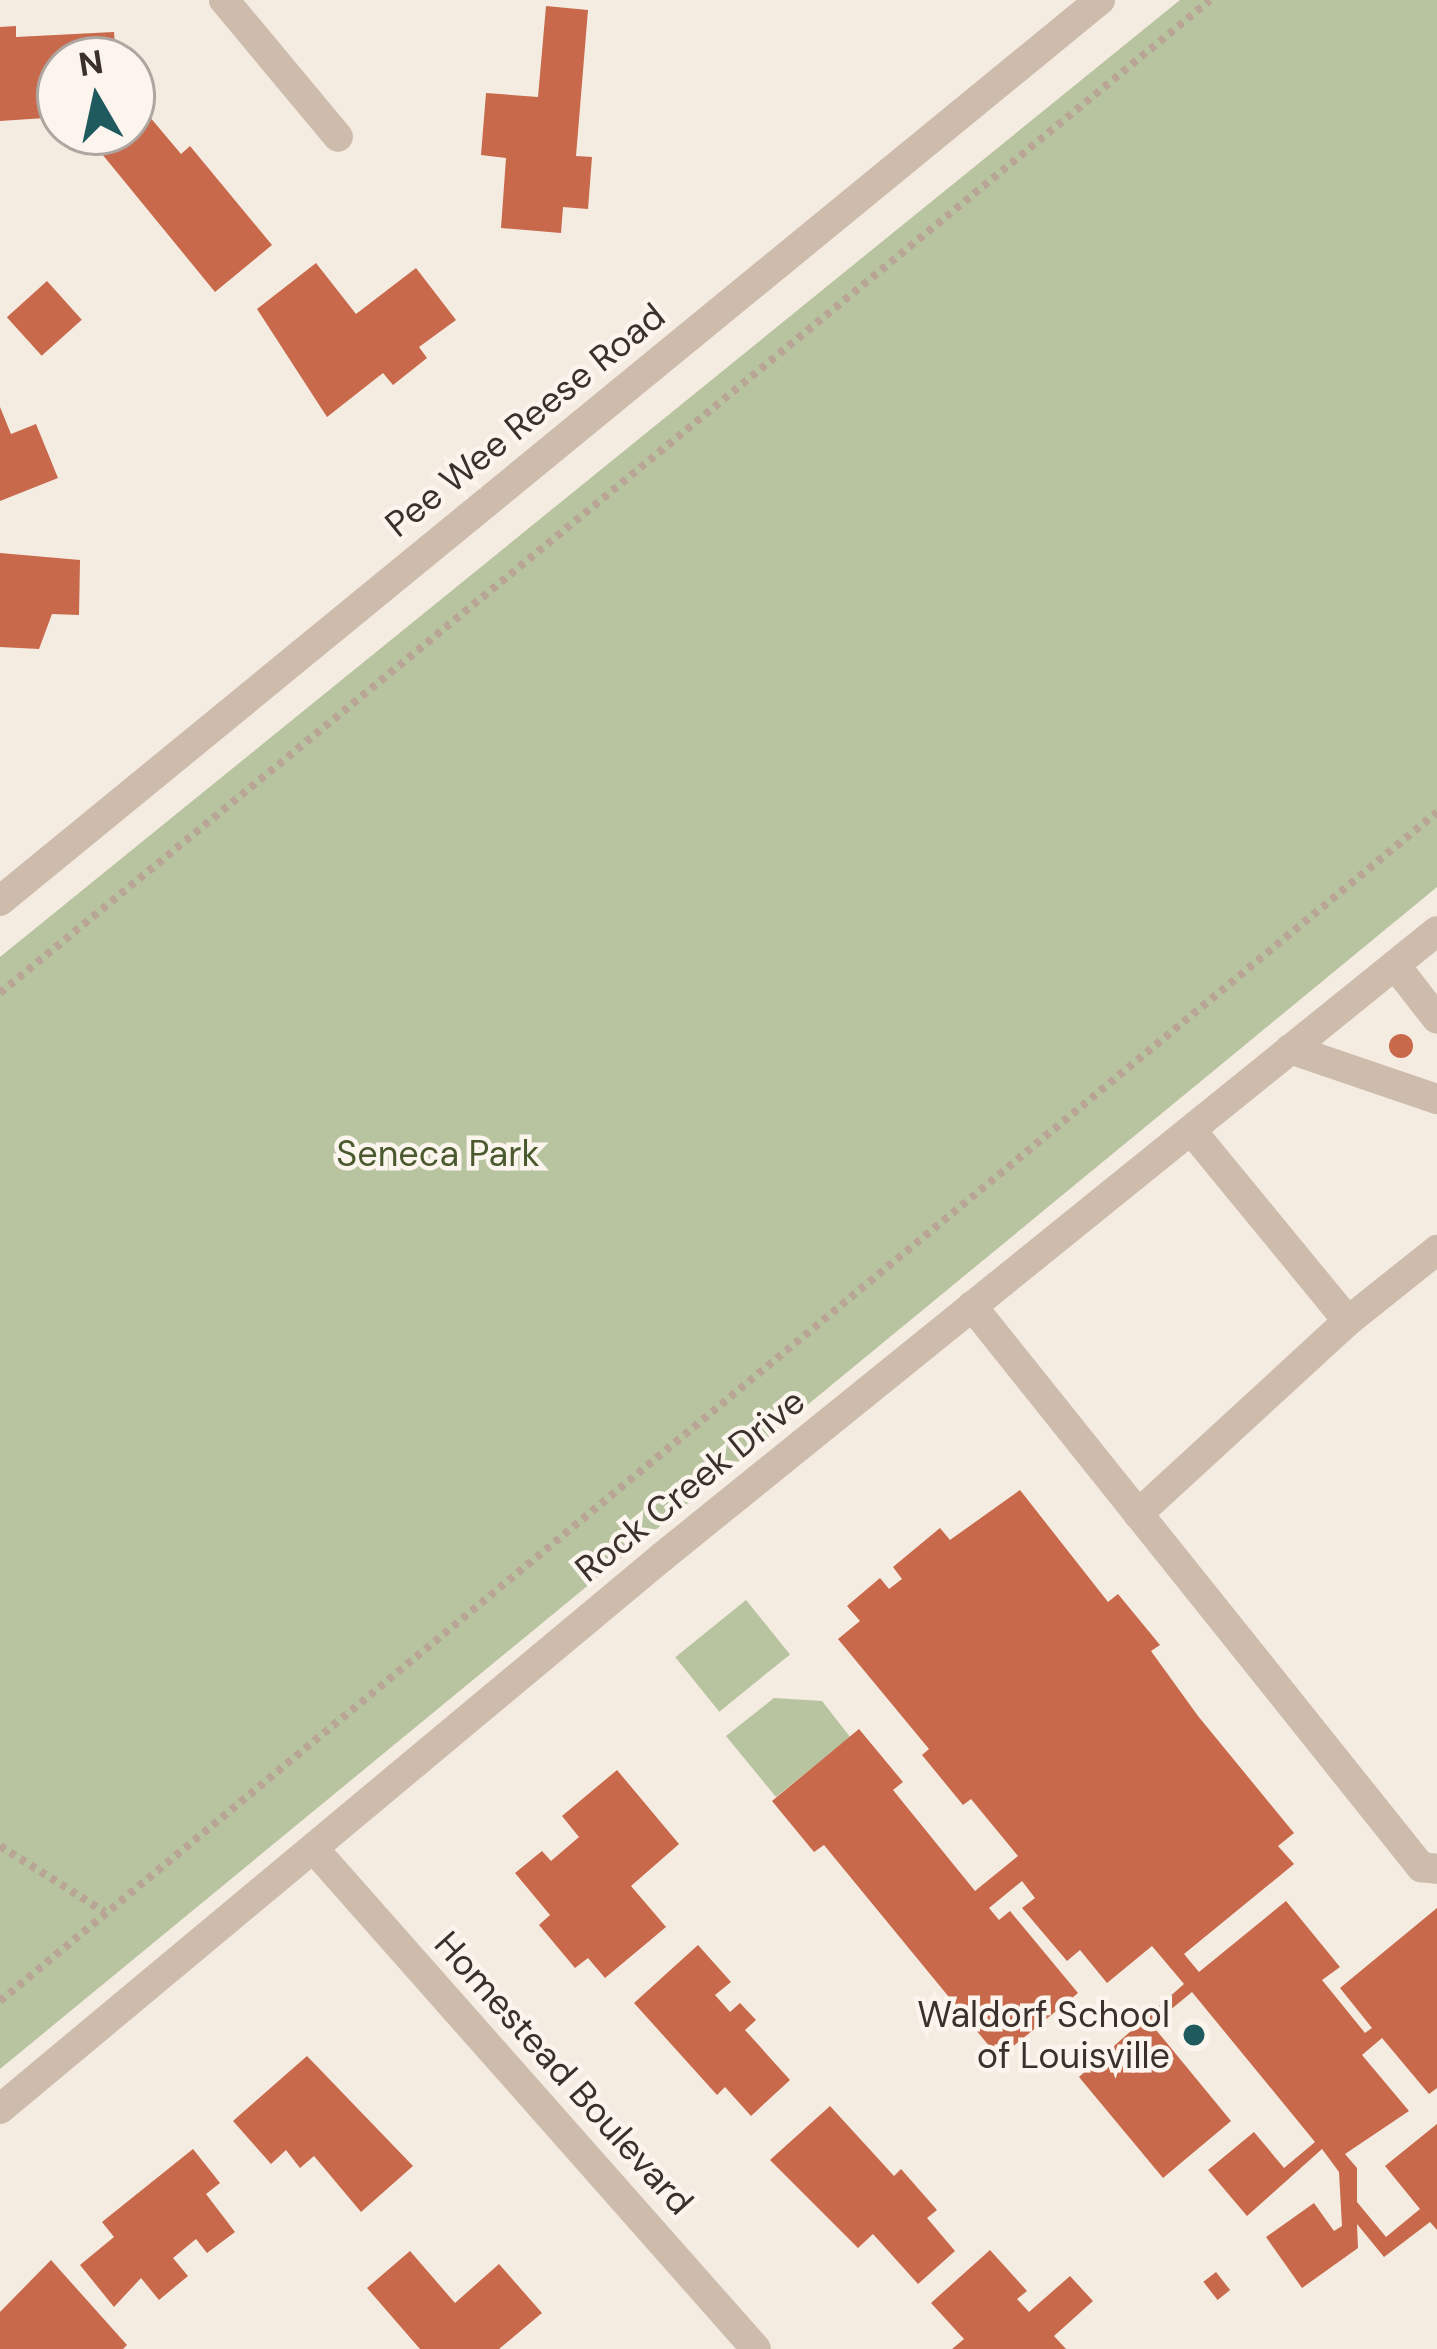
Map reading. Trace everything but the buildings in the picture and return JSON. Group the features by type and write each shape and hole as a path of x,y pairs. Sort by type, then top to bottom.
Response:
{"street":[{"path":"224,0 338,137"},
{"name":"Pee Wee Reese Road","path":"0,901 1100,0"},
{"name":"Rock Creek Drive","path":"0,2109 972,1306 1437,931"},
{"path":"1395,965 1437,1019"},
{"path":"1290,1049 1437,1099"},
{"path":"1191,1130 1348,1321"},
{"path":"1138,1514 1348,1321 1437,1250"},
{"path":"972,1306 1421,1867 1437,1870"},
{"name":"Homestead Boulevard","path":"314,1849 756,2349"}],"path":[{"path":"0,993 1210,0"},
{"path":"0,2001 1437,812"},
{"path":"0,1846 105,1912"}],"green space":[{"name":"Seneca Park","path":"1180,0 1437,0 1437,887 0,2069 0,957"},
{"path":"746,1600 790,1654 719,1712 675,1657"},
{"path":"774,1698 822,1701 850,1737 776,1797 726,1736"}],"place":[{"name":"Waldorf School of Louisville","path":"1194,2035"}]}
